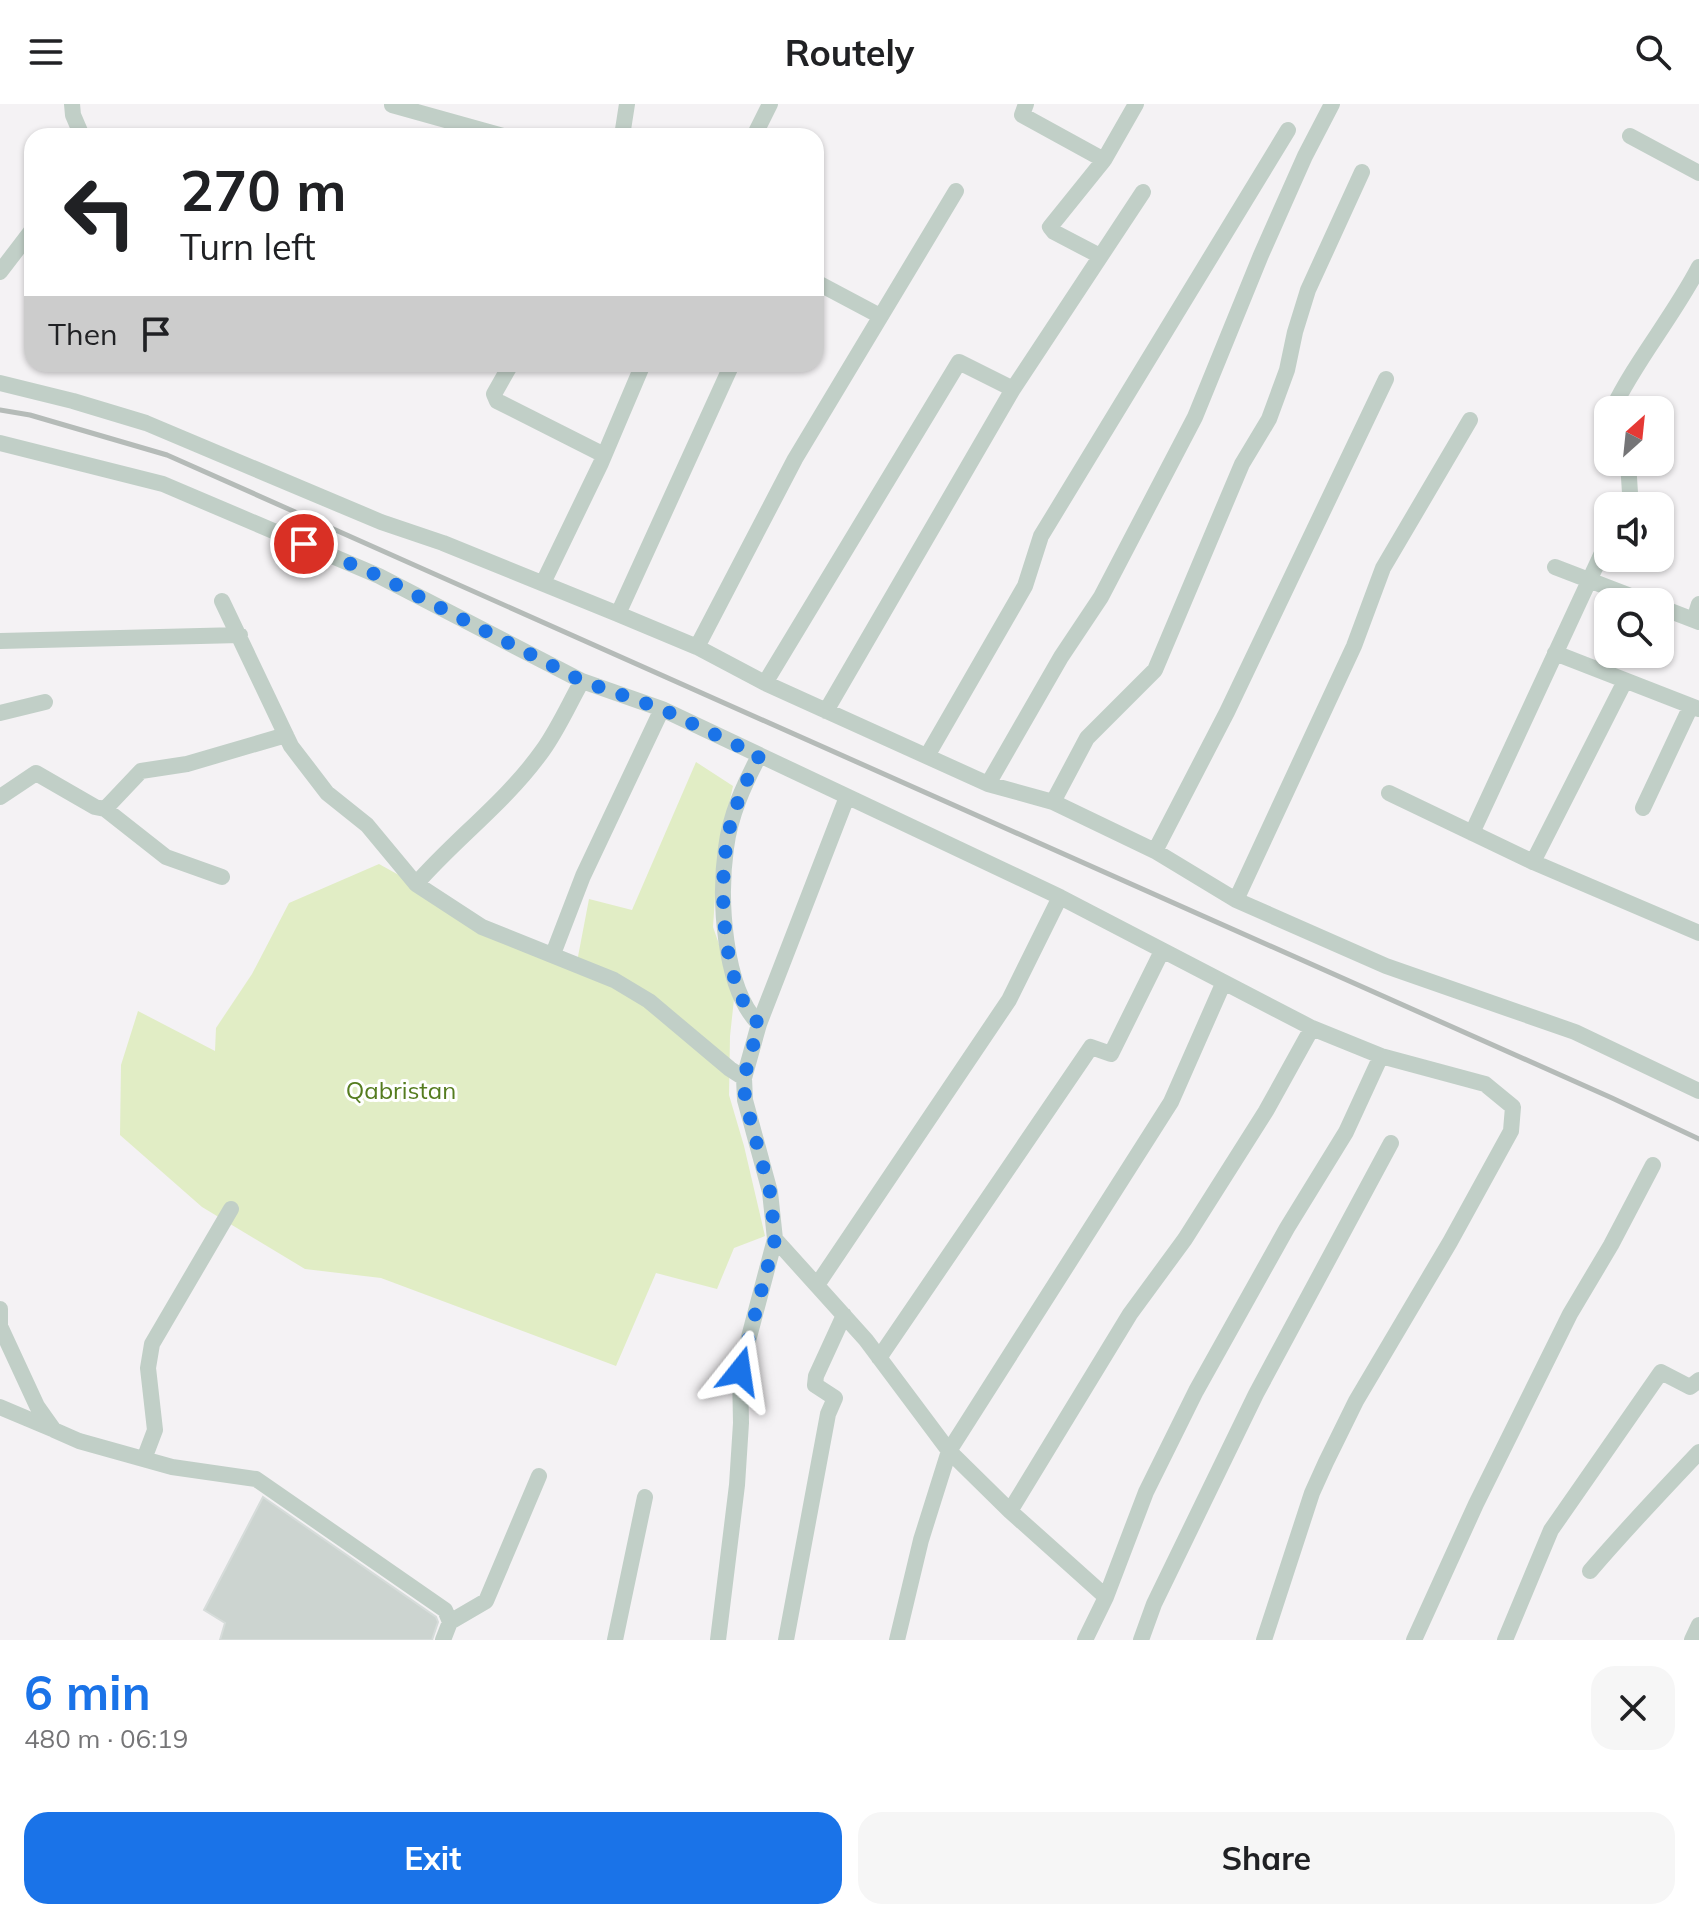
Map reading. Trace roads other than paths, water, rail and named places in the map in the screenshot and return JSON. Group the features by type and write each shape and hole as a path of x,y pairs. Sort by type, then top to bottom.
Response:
{"street":[{"path":"72,104 79,128"},
{"path":"623,128 627,104"},
{"path":"758,128 770,104"},
{"path":"1026,104 1022,115 1104,160"},
{"path":"1100,256 1050,227 1104,160 1136,104"},
{"path":"988,784 1061,657 1101,597 1195,417 1261,255 1332,104"},
{"path":"392,105 459,128"},
{"path":"927,756 1025,586 1041,536 1288,130"},
{"path":"1630,136 1699,173"},
{"path":"1053,802 1087,738 1155,670 1242,464 1269,419 1287,370 1308,290 1362,172"},
{"path":"697,647 795,459 956,191"},
{"path":"826,711 1013,389 1143,192"},
{"path":"0,272 24,240"},
{"path":"1619,396 1681,301 1699,267"},
{"path":"824,286 880,316"},
{"path":"765,683 959,362 1013,389"},
{"path":"506,372 494,394 497,401 604,455"},
{"path":"543,583 640,372"},
{"path":"618,614 728,372"},
{"path":"1155,851 1247,670 1386,379"},
{"path":"0,383 146,423 381,522 443,543 618,614 697,647 765,683 988,784 1053,802 1155,851 1236,900 1386,966 1575,1032 1699,1091"},
{"path":"1236,900 1354,646 1383,568 1470,420"},
{"path":"0,443 163,484 379,576 582,681 662,709 1060,897 1312,1028 1381,1056 1485,1084 1513,1107 1511,1131 1356,1401 1326,1462 1307,1507 1264,1640"},
{"path":"1555,567 1610,588"},
{"path":"1472,833 1594,569"},
{"path":"222,601 291,746 327,793 367,825 416,884 482,927 614,980 649,1001 744,1078"},
{"path":"1674,610 1697,616"},
{"path":"0,641 240,635"},
{"path":"1555,653 1695,708 1643,808"},
{"path":"416,884 446,850 501,798 543,750 582,681"},
{"path":"1533,862 1625,681"},
{"path":"0,713 45,702"},
{"path":"553,954 583,876 662,709"},
{"path":"105,809 141,771 187,764 286,735"},
{"path":"759,756 739,795 726,847 723,902 732,969 747,1012 759,1024"},
{"path":"0,797 36,773 95,807 105,809 166,857 222,877"},
{"path":"1389,793 1533,862 1699,933"},
{"path":"718,1640 737,1485 740,1371 775,1239 770,1192 745,1100 744,1078 759,1024 847,797"},
{"path":"817,1285 1009,1000 1060,897"},
{"path":"879,1358 1091,1047 1111,1054 1162,951"},
{"path":"897,1640 921,1540 949,1451 1171,1102 1223,984"},
{"path":"1010,1511 1130,1314 1185,1239 1258,1124 1312,1028"},
{"path":"1085,1640 1106,1597 1146,1492 1196,1391 1287,1228 1346,1132 1381,1056"},
{"path":"1141,1640 1154,1604 1256,1394 1391,1143"},
{"path":"1414,1640 1476,1504 1570,1314 1653,1165"},
{"path":"144,1459 155,1430 148,1368 152,1344 231,1209"},
{"path":"775,1239 844,1315 949,1451 1106,1597"},
{"path":"0,1309 0,1326 37,1406 54,1430"},
{"path":"786,1640 828,1414 835,1398 815,1385 816,1376 844,1315"},
{"path":"1505,1640 1551,1530 1661,1372 1690,1387 1699,1380"},
{"path":"0,1407 79,1441 172,1467 256,1479 445,1610 450,1622"},
{"path":"1590,1571 1699,1452"},
{"path":"443,1640 450,1622 486,1601 539,1476"},
{"path":"615,1640 645,1497"},
{"path":"1692,1640 1699,1625"}],"railway":[{"path":"0,410 30,415 167,455 1699,1139"}],"park label":[{"name":"Qabristan","path":"401,1090"}]}
